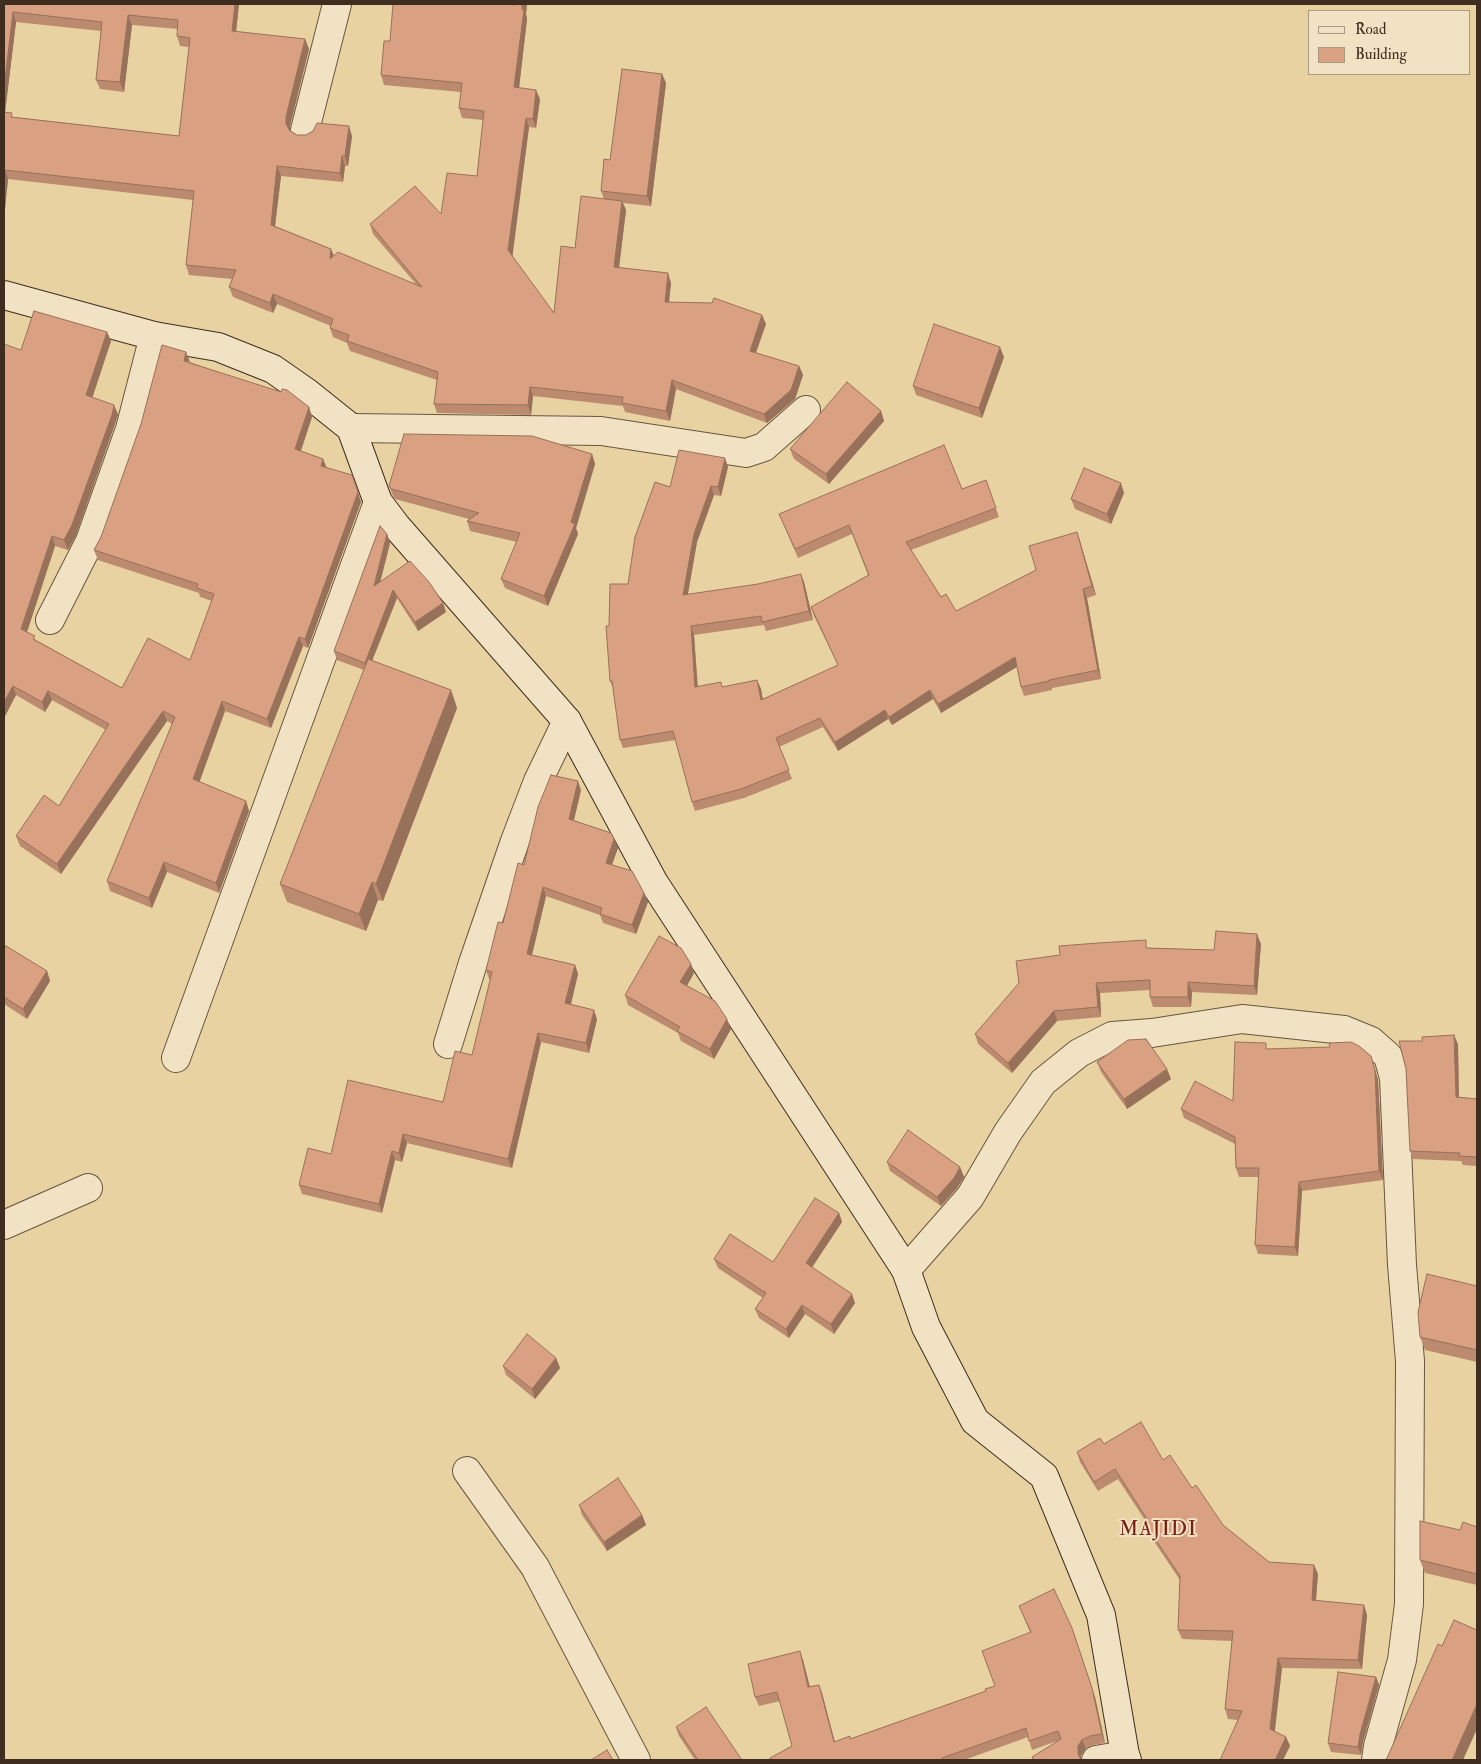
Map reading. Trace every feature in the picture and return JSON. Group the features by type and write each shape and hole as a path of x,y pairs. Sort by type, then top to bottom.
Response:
{"street":[{"path":"305,130 337,4"},
{"path":"4,295 154,336 218,347 273,369 306,392 351,428 378,502 397,527 567,721 654,882 906,1270 926,1327 975,1421 1044,1476 1101,1615 1126,1757 1096,1760"},
{"path":"50,620 90,541 130,429 154,336"},
{"path":"351,428 601,431 746,453 764,447 806,410"},
{"path":"176,1058 378,502"},
{"path":"448,1044 473,963 515,841 538,781 567,721"},
{"path":"906,1270 970,1196 1008,1132 1043,1082 1079,1053 1112,1036 1152,1033 1242,1019 1344,1030 1371,1041 1388,1056 1394,1078 1402,1265 1410,1361 1409,1604 1402,1660 1378,1746 1376,1760"},
{"path":"4,1225 88,1188"},
{"path":"467,1471 536,1567 636,1760"}],"building":[{"path":"4,4 235,4 232,31 305,39 286,117 286,124 290,131 297,135 306,135 313,131 317,123 349,126 345,156 342,156 340,173 277,166 271,225 331,249 330,259 338,252 422,287 370,224 415,186 441,214 447,173 477,176 484,111 459,108 462,83 381,75 384,41 390,41 393,4 522,4 522,9 524,10 514,87 536,90 533,119 526,118 508,250 554,313 561,246 575,248 581,196 622,201 614,267 668,273 665,302 712,303 714,298 762,315 750,351 799,366 791,390 764,414 672,380 666,411 622,403 623,397 530,387 528,405 434,404 438,372 347,341 349,335 330,328 333,319 273,294 270,303 229,287 236,270 186,265 194,191 5,170 4,180 4,112 12,113 11,117 179,136 190,38 177,36 178,20 128,15 120,82 96,80 102,22 13,12 4,88"},
{"path":"622,69 662,74 647,196 601,191 604,159 610,160"},
{"path":"34,311 107,332 86,395 114,405 72,525 64,540 52,536 21,629 35,636 33,639 122,688 148,638 190,660 214,594 197,588 198,584 94,550 101,537 141,424 162,345 186,352 184,361 281,392 282,389 287,390 309,407 295,449 323,459 321,466 352,475 358,492 305,639 299,637 267,719 222,701 193,779 246,801 216,883 164,862 149,898 107,881 175,717 163,711 57,864 16,836 44,795 59,806 109,724 48,691 42,702 13,686 4,702 4,344 21,350"},
{"path":"934,324 1000,347 979,408 913,386"},
{"path":"847,382 881,411 826,474 790,449"},
{"path":"404,434 532,436 592,454 571,522 575,524 544,596 501,579 520,533 467,521 479,513 392,489 389,486"},
{"path":"944,445 962,489 986,480 996,508 906,542 941,597 946,594 956,611 1036,570 1029,546 1077,532 1092,586 1083,589 1098,670 1021,687 1015,657 938,704 930,690 889,717 885,710 835,742 820,718 776,738 789,770 741,789 692,802 673,731 620,740 612,681 610,681 606,626 609,626 610,584 628,584 635,537 655,482 670,487 679,450 725,458 718,487 711,486 694,534 683,595 758,584 801,574 809,611 762,622 761,616 691,626 695,687 721,682 722,687 757,680 761,700 838,665 811,607 869,575 849,525 795,549 779,514"},
{"path":"1084,468 1121,483 1107,514 1071,499"},
{"path":"380,526 387,534 374,586 410,561 429,582 443,603 415,622 393,590 365,663 334,651"},
{"path":"368,659 451,690 376,884 372,882 359,914 280,884"},
{"path":"551,775 578,781 569,819 611,833 614,839 606,863 632,871 644,893 632,925 600,914 602,908 543,887 527,954 575,965 565,1003 594,1010 586,1043 538,1033 508,1159 403,1134 399,1153 392,1151 379,1204 299,1185 308,1148 331,1154 348,1080 443,1102 455,1051 472,1055 492,972 486,970 498,922 503,923 518,863 524,865 538,807"},
{"path":"1216,931 1257,934 1254,986 1188,982 1188,997 1150,997 1150,980 1096,983 1098,1007 1054,1011 1008,1063 975,1034 1019,983 1016,961 1060,955 1059,946 1146,940 1146,948 1214,950"},
{"path":"659,936 681,948 691,964 680,982 715,1001 727,1019 710,1049 677,1031 680,1027 625,995"},
{"path":"6,946 47,971 23,1009 4,997 4,949"},
{"path":"1454,1035 1456,1097 1477,1099 1477,1157 1459,1156 1460,1153 1410,1151 1406,1069 1399,1041 1422,1041 1422,1037"},
{"path":"1146,1039 1167,1069 1124,1099 1097,1062 1128,1040"},
{"path":"1235,1042 1266,1043 1266,1049 1330,1047 1329,1043 1351,1042 1371,1056 1375,1071 1379,1171 1299,1182 1295,1247 1255,1245 1259,1168 1236,1168 1235,1137 1181,1109 1195,1081 1233,1101"},
{"path":"908,1130 960,1167 954,1178 937,1197 887,1162"},
{"path":"815,1198 839,1213 806,1263 852,1294 831,1324 802,1305 786,1329 755,1309 766,1293 714,1259 730,1234 773,1262"},
{"path":"1427,1274 1477,1286 1477,1350 1420,1337 1418,1312"},
{"path":"527,1334 556,1358 532,1389 503,1366"},
{"path":"1141,1422 1163,1460 1170,1455 1192,1488 1196,1485 1223,1525 1269,1562 1314,1565 1312,1600 1364,1605 1358,1660 1278,1658 1270,1729 1286,1737 1275,1760 1220,1760 1242,1711 1225,1709 1233,1631 1178,1630 1180,1576 1143,1521 1147,1519 1115,1469 1094,1482 1077,1452 1100,1438 1104,1444"},
{"path":"618,1478 642,1515 604,1542 579,1505"},
{"path":"1420,1521 1460,1530 1463,1522 1477,1527 1477,1574 1420,1560"},
{"path":"1054,1589 1072,1628 1092,1688 1102,1734 1090,1736 1082,1740 1078,1746 1078,1754 1081,1760 1033,1760 1032,1757 1061,1739 1058,1731 1029,1741 1026,1728 942,1758 943,1760 770,1760 770,1758 792,1746 777,1692 755,1697 748,1664 800,1651 808,1687 819,1685 834,1742 850,1736 850,1739 986,1691 985,1689 995,1686 982,1651 1031,1632 1019,1606"},
{"path":"1454,1620 1477,1630 1477,1704 1452,1760 1386,1760 1438,1644 1442,1646"},
{"path":"1338,1672 1376,1677 1358,1747 1328,1743"},
{"path":"706,1707 742,1760 698,1760 676,1727"},
{"path":"607,1750 613,1760 591,1760"}],"district":[{"name":"MAJIDI","path":"1158,1531"}]}
